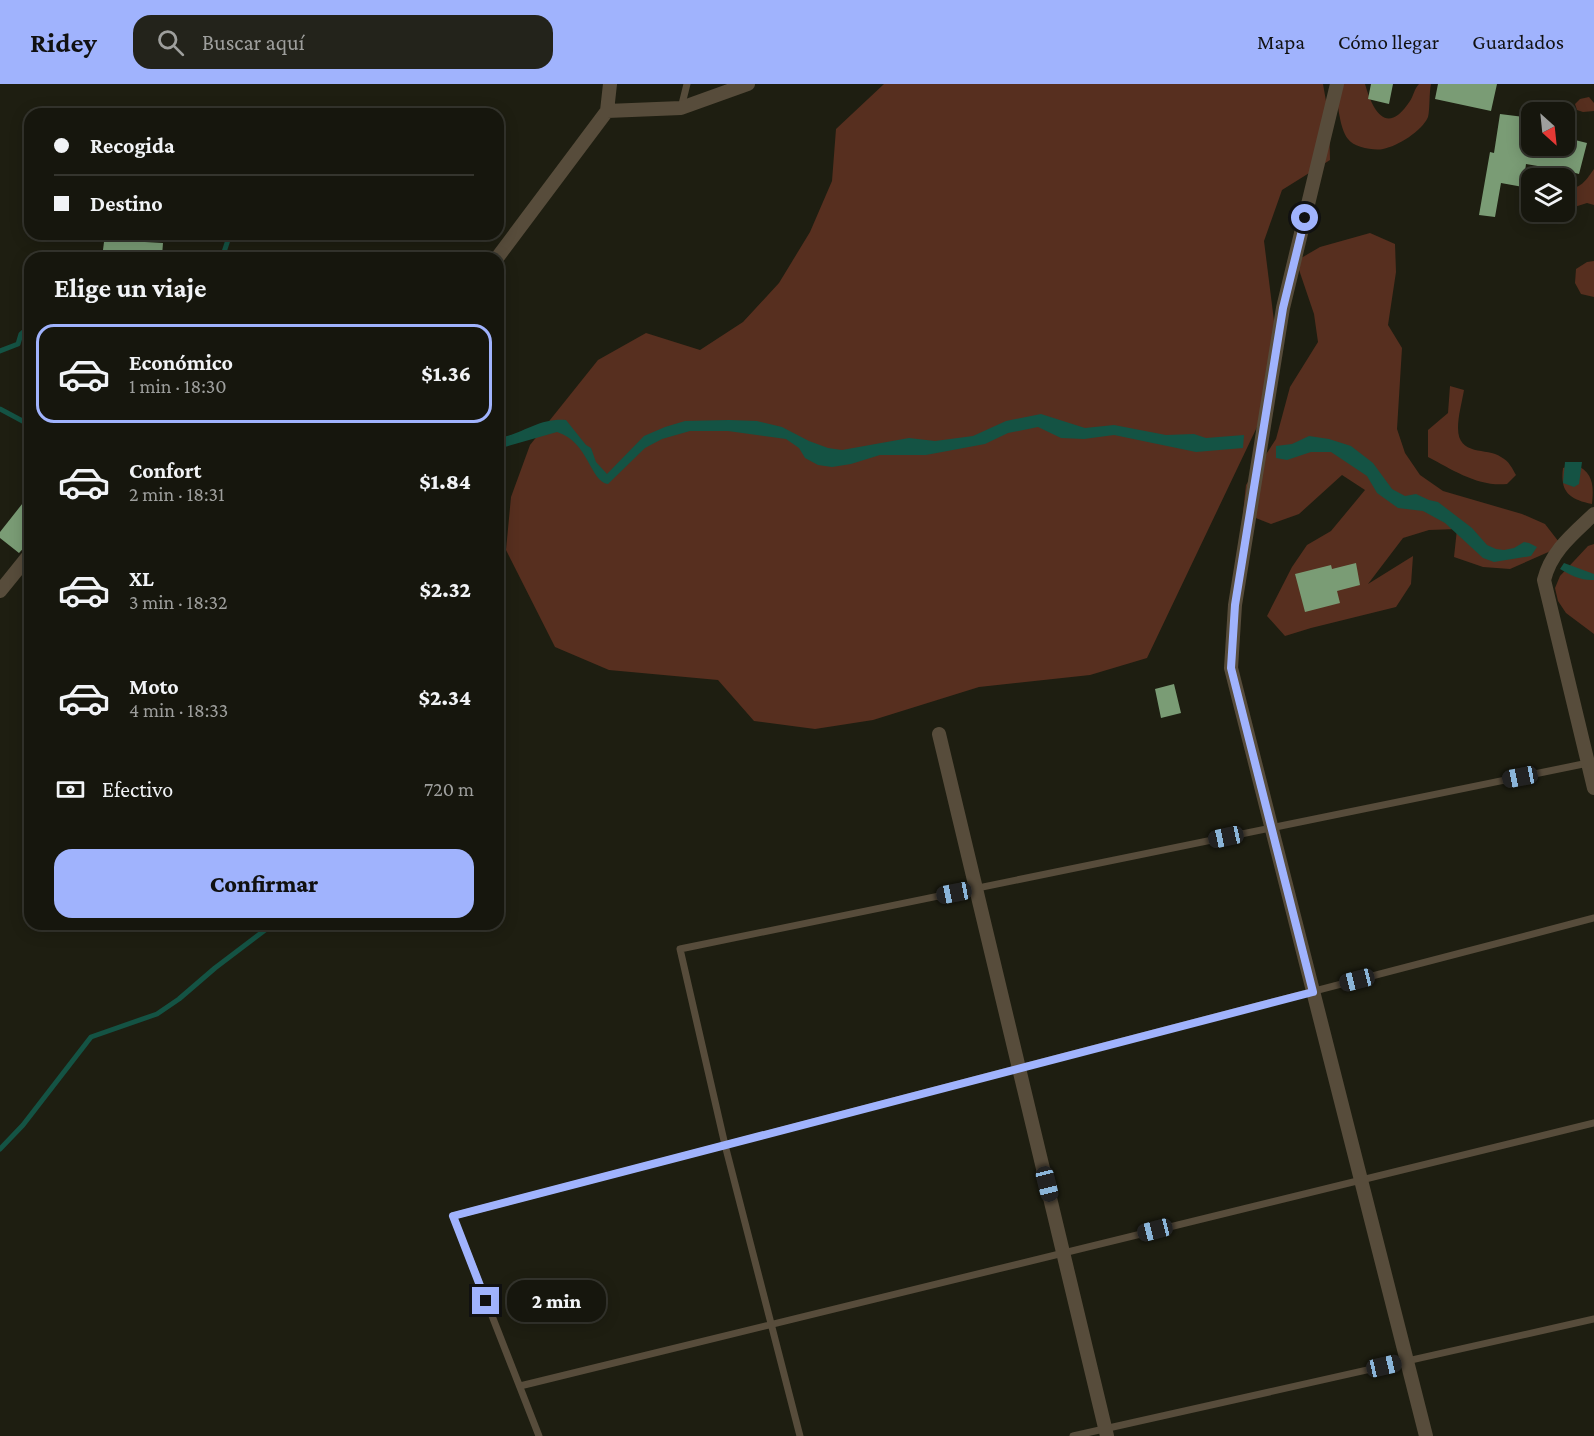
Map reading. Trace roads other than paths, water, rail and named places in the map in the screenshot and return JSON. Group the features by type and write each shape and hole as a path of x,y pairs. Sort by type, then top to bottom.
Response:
{"street":[{"path":"502,252 608,111 610,84"},
{"path":"608,111 681,108 748,84"},
{"path":"1337,84 1283,308 1235,605 1231,668 1426,1436"},
{"path":"1594,514 1558,549 1548,564 1544,580 1594,788"},
{"path":"0,591 24,561"},
{"path":"939,734 1106,1432"}],"lane":[{"path":"681,108 687,84"},
{"path":"800,1436 725,1145 680,949 1588,763"},
{"path":"539,1436 453,1216 1594,918"},
{"path":"520,1386 1594,1123"},
{"path":"1073,1436 1106,1432 1594,1319"}],"water":[{"path":"1041,414 1085,428 1114,425 1166,435 1194,434 1206,438 1244,435 1243,448 1196,452 1114,435 1084,439 1061,438 1038,427 1008,433 985,444 926,455 880,455 832,467 818,465 805,458 799,448 786,439 728,431 690,431 662,439 645,448 608,484 602,482 597,476 576,444 557,432 504,447 504,437 547,421 566,420 591,448 596,462 607,474 644,436 685,421 757,421 782,427 828,448 842,450 909,438 935,441 973,436 1006,421"},
{"path":"1309,436 1351,446 1373,463 1392,489 1405,496 1416,494 1438,502 1472,528 1487,545 1504,550 1514,548 1524,542 1537,547 1531,556 1494,562 1483,558 1445,523 1423,511 1398,508 1377,493 1367,476 1331,452 1311,452 1287,460 1276,458 1276,446 1292,444"},
{"path":"1565,462 1582,462 1579,484 1574,487 1563,483"},
{"path":"1564,563 1594,574 1594,580 1581,579 1560,569"}],"waterway":[{"path":"224,252 228,240"},
{"path":"0,351 18,344 24,331"},
{"path":"0,409 24,422"},
{"path":"0,1149 23,1125 91,1037 157,1014 265,930"}]}
